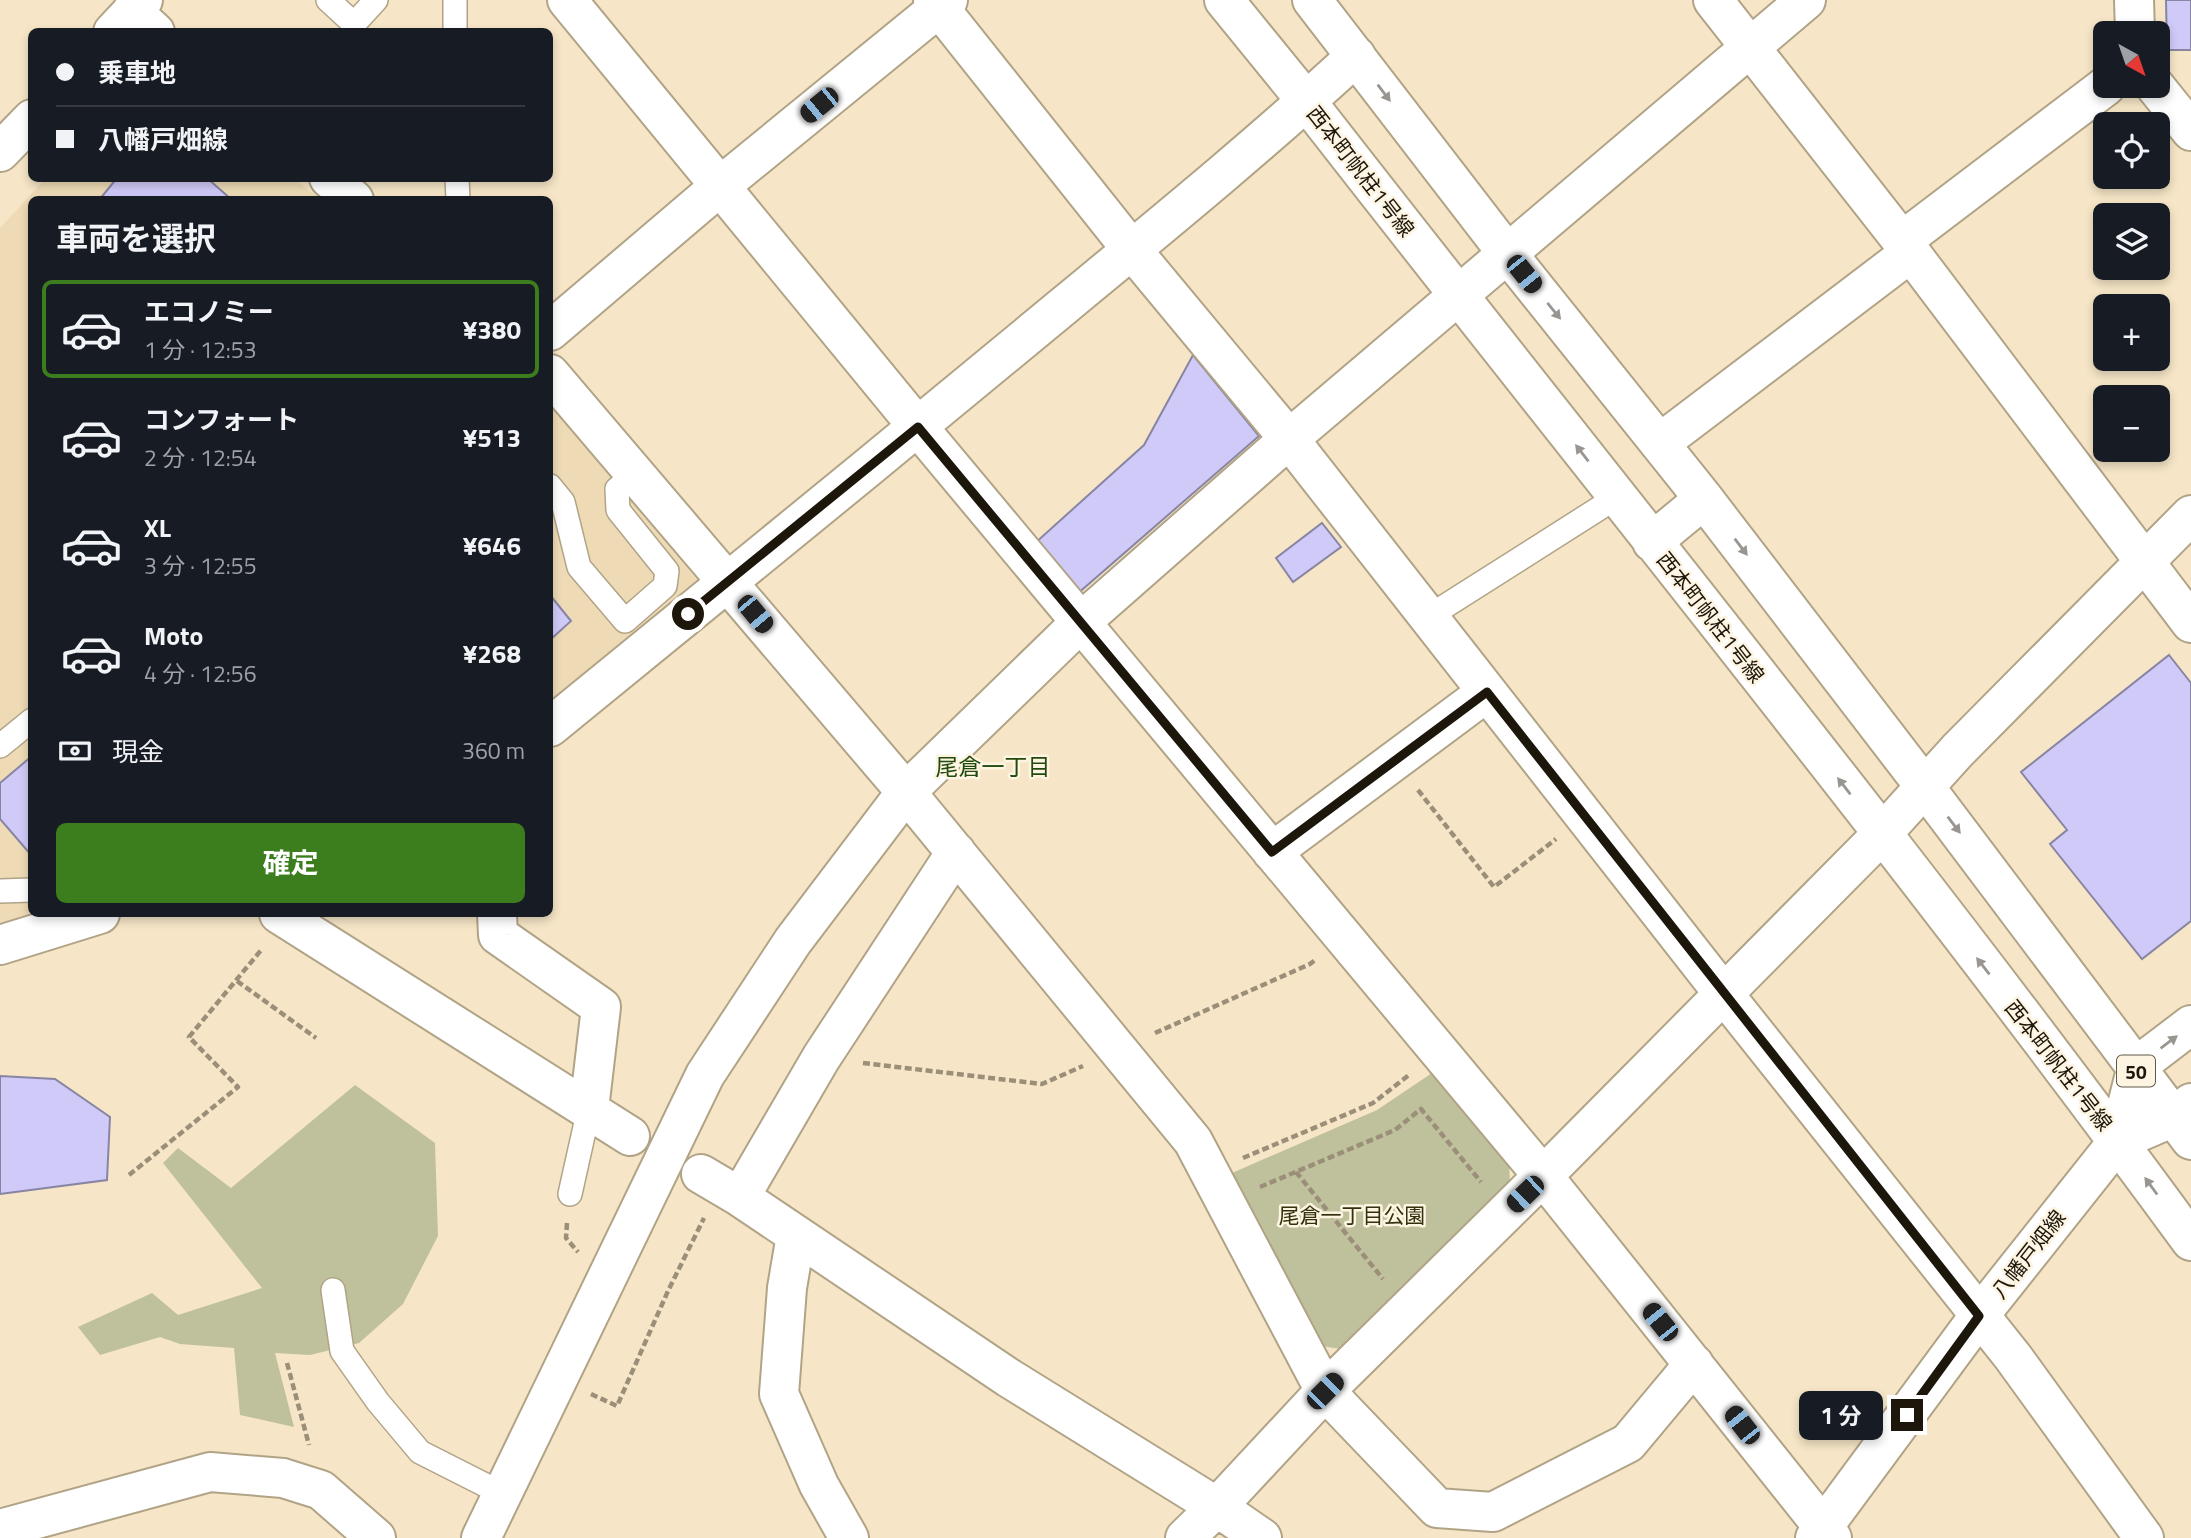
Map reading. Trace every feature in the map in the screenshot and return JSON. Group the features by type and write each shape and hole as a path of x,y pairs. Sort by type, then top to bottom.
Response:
{"street":[{"path":"567,0 1080,622 1544,1176 1694,1364 1824,1534"},
{"name":"西本町帆柱1号線","path":"1224,0 1882,834 2118,1141 2191,1241"},
{"path":"1312,0 1507,253 1704,499 2137,1066 2185,1120"},
{"path":"1713,0 1906,247 2191,623"},
{"path":"481,1538 705,1075 793,941 906,792 1080,622 1289,439 1806,0"},
{"path":"2134,0 2135,21"},
{"path":"553,328 940,2 1132,250 1289,439 1584,817 2013,1357 2144,1538"},
{"path":"553,725 1132,250 1307,102 1356,56"},
{"path":"1660,443 2093,96"},
{"path":"2165,98 2191,131"},
{"path":"0,152 28,123"},
{"path":"334,182 349,196"},
{"path":"553,377 906,792 1193,1141 1325,1391 1437,1508 1493,1512 1628,1443 1694,1364"},
{"path":"1652,541 1704,499"},
{"path":"1185,1538 1325,1391 1544,1176 2191,516"},
{"path":"1272,852 1487,692"},
{"path":"956,852 821,1058 720,1185 997,1370 1262,1538"},
{"path":"0,945 90,917"},
{"path":"497,917 498,934 601,1007 589,1110"},
{"path":"297,918 630,1136"},
{"name":"50","path":"2137,1066 2191,1025"},
{"name":"八幡戸畑線","path":"1824,1534 1979,1316 2118,1141 2137,1066"},
{"name":"八幡戸畑線","path":"2118,1141 2185,1120"},
{"path":"796,1235 787,1288 779,1394 820,1485 849,1538"},
{"path":"0,1529 75,1525 211,1472 283,1478 321,1490 376,1538"}],"lane":[{"path":"328,0 354,24 376,0"},
{"path":"455,0 455,28"},
{"path":"553,490 563,502 557,517 579,567 625,621 665,586 667,571 618,510 617,489 635,473"},
{"path":"1428,617 1617,496"},
{"path":"0,746 28,723"},
{"path":"0,891 28,890"},
{"path":"570,1194 589,1110"},
{"path":"333,1290 342,1351 378,1402 420,1452 503,1494"}],"path":[{"path":"1395,760 1494,887 1584,817"},
{"path":"129,1175 238,1087 189,1037 236,981 297,918"},
{"path":"236,981 316,1038"},
{"path":"1217,1187 1373,1103 1439,1052"},
{"path":"1217,1187 1296,1172 1395,1130 1421,1109 1507,1212"},
{"path":"1296,1172 1386,1282"},
{"path":"617,1406 668,1291 720,1185"},
{"path":"287,1363 321,1490"}],"shaded area":[{"path":"42,182 298,182 316,196 29,196"},
{"path":"28,198 28,917 43,917 0,930 0,228"},
{"path":"553,408 700,584 553,706"}],"green space":[{"name":"尾倉一丁目公園","path":"1432,1073 1509,1163 1510,1182 1341,1349 1321,1346 1232,1173 1377,1110"},
{"path":"355,1085 435,1143 438,1236 403,1304 359,1343 310,1355 275,1353 294,1427 240,1415 234,1348 180,1344 160,1337 100,1355 78,1327 152,1293 178,1315 262,1288 163,1163 178,1148 231,1188"}],"building":[{"path":"2166,0 2191,0 2191,50 2170,50 2170,21 2166,21"},
{"path":"114,182 212,182 227,196 102,196"},
{"path":"1193,355 1259,436 1076,595 1034,544 1144,445"},
{"path":"1322,523 1341,547 1293,582 1276,558"},
{"path":"553,599 571,621 553,637"},
{"path":"2169,655 2191,683 2191,921 2142,959 2050,844 2067,830 2021,772"},
{"path":"28,759 28,851 0,819 0,783"},
{"path":"0,1076 55,1079 110,1117 107,1180 0,1194"}],"district":[{"name":"尾倉一丁目","path":"993,766"}],"route":[{"path":"688,614 918,427 1272,852 1487,692 1979,1316 1907,1415"}]}
